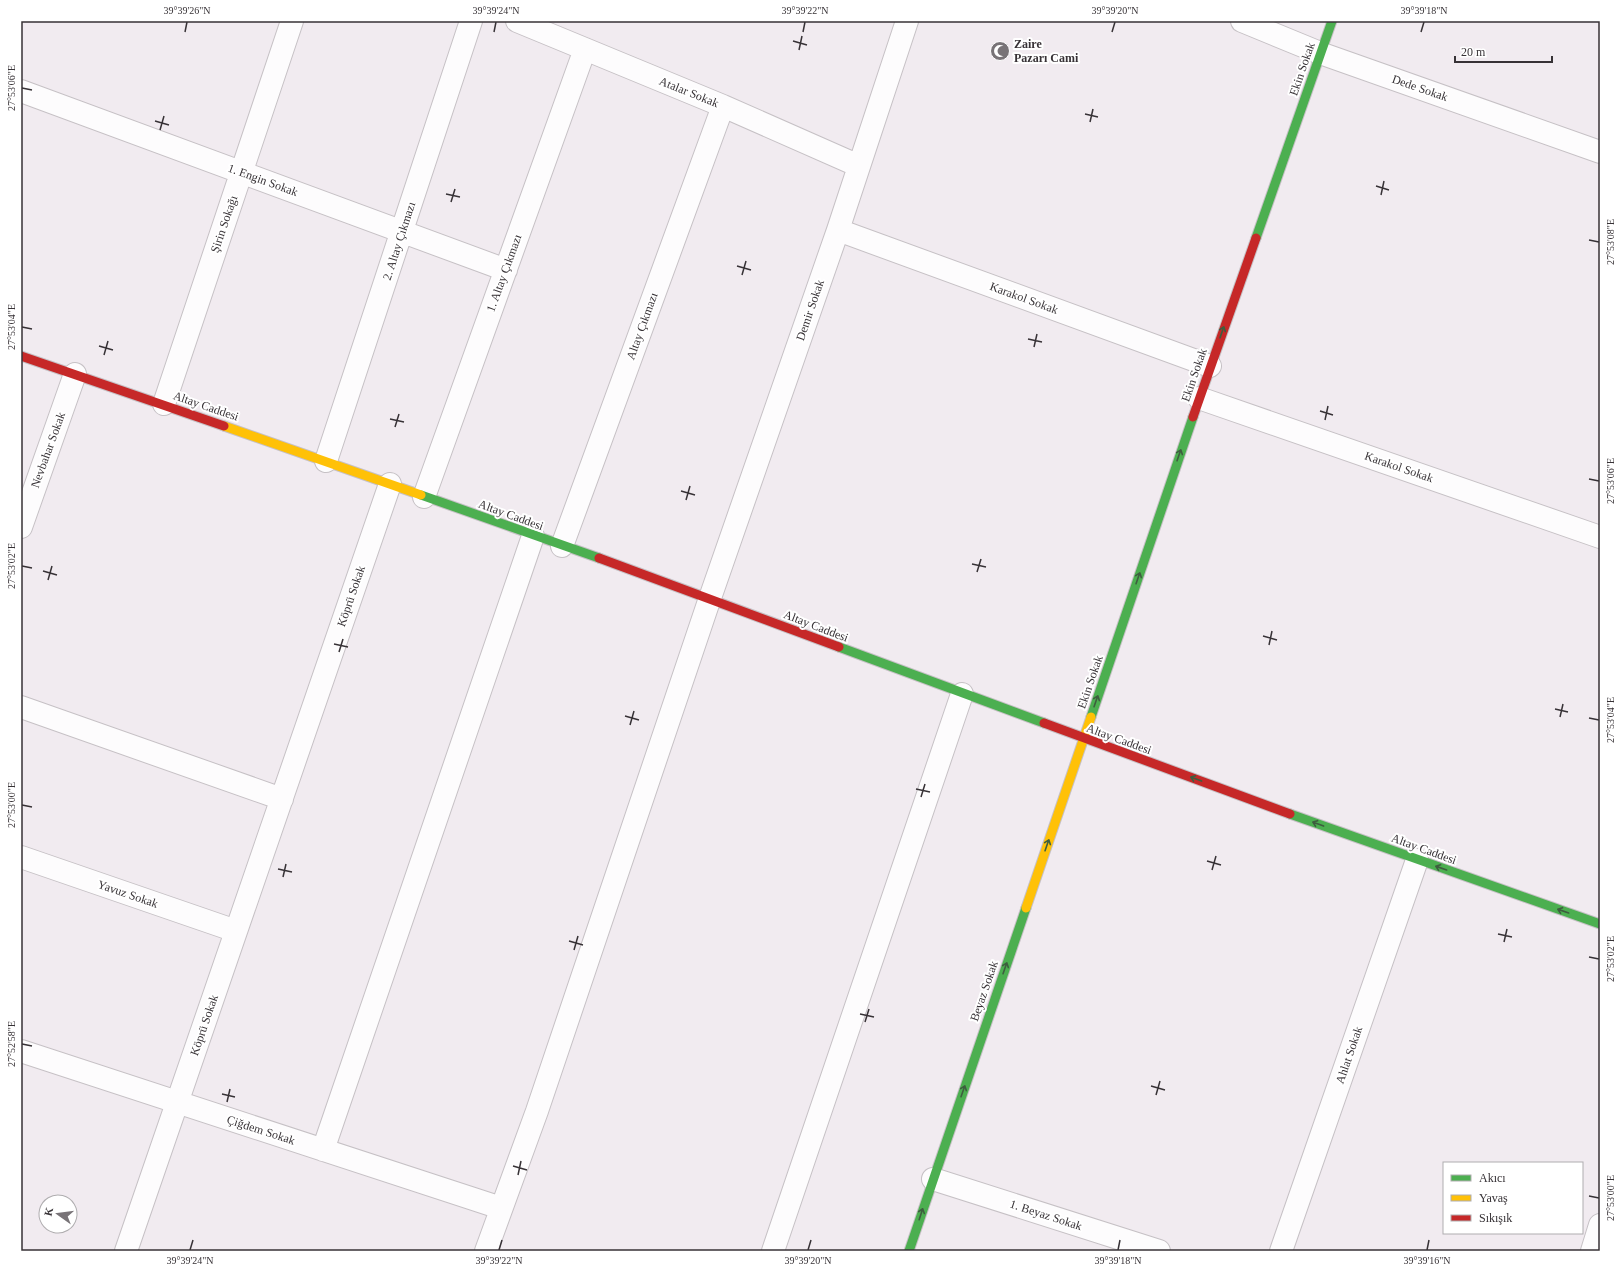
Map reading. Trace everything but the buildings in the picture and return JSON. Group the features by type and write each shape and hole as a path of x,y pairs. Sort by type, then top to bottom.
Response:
{"main road":[{"name":"Ekin Sokak","path":"1083,738 1210,366 1332,21"},
{"name":"Altay Caddesi","path":"21,356 164,404 710,598 962,694 1417,860 1600,924"},
{"name":"Beyaz Sokak","path":"909,1251 1083,738"}],"street":[{"name":"Şirin Sokağı","path":"164,404 292,21"},
{"name":"2. Altay Çıkmazı","path":"326,461 471,21"},
{"name":"Atalar Sokak","path":"517,21 723,106 859,166"},
{"name":"Demir Sokak","path":"486,1251 537,1111 710,598 838,230 907,21"},
{"name":"Dede Sokak","path":"1242,21 1320,53 1600,152"},
{"name":"1. Altay Çıkmazı","path":"424,497 584,49"},
{"name":"1. Engin Sokak","path":"21,91 506,270"},
{"name":"Altay Çıkmazı","path":"562,546 723,106"},
{"name":"Karakol Sokak","path":"838,230 1210,366"},
{"name":"Nevbahar Sokak","path":"21,526 76,374"},
{"name":"Karakol Sokak","path":"1199,398 1600,537"},
{"name":"Köprü Sokak","path":"126,1251 390,484"},
{"path":"323,1150 533,536"},
{"path":"773,1251 962,694"},
{"path":"21,707 282,799"},
{"name":"Yavuz Sokak","path":"21,857 236,932"},
{"name":"Ahlat Sokak","path":"1286,1249 1417,860"},
{"name":"Çiğdem Sokak","path":"21,1051 501,1208"},
{"name":"1. Beyaz Sokak","path":"933,1179 1159,1251"},
{"path":"1592,1251 1600,1225"}],"traffic: fast":[{"path":"1256,238 1332,21"},
{"path":"1091,717 1193,417"},
{"path":"421,495 599,558"},
{"path":"839,647 1044,723"},
{"path":"1290,814 1600,924"},
{"path":"909,1251 1026,908"}],"traffic: slow":[{"path":"224,426 421,495"},
{"path":"1026,908 1091,717"}],"traffic: jam":[{"path":"1193,417 1256,238"},
{"path":"21,356 224,426"},
{"path":"599,558 839,647"},
{"path":"1044,723 1290,814"}],"place":[{"name":"Zaire Pazarı Cami","path":"1000,51"}]}
